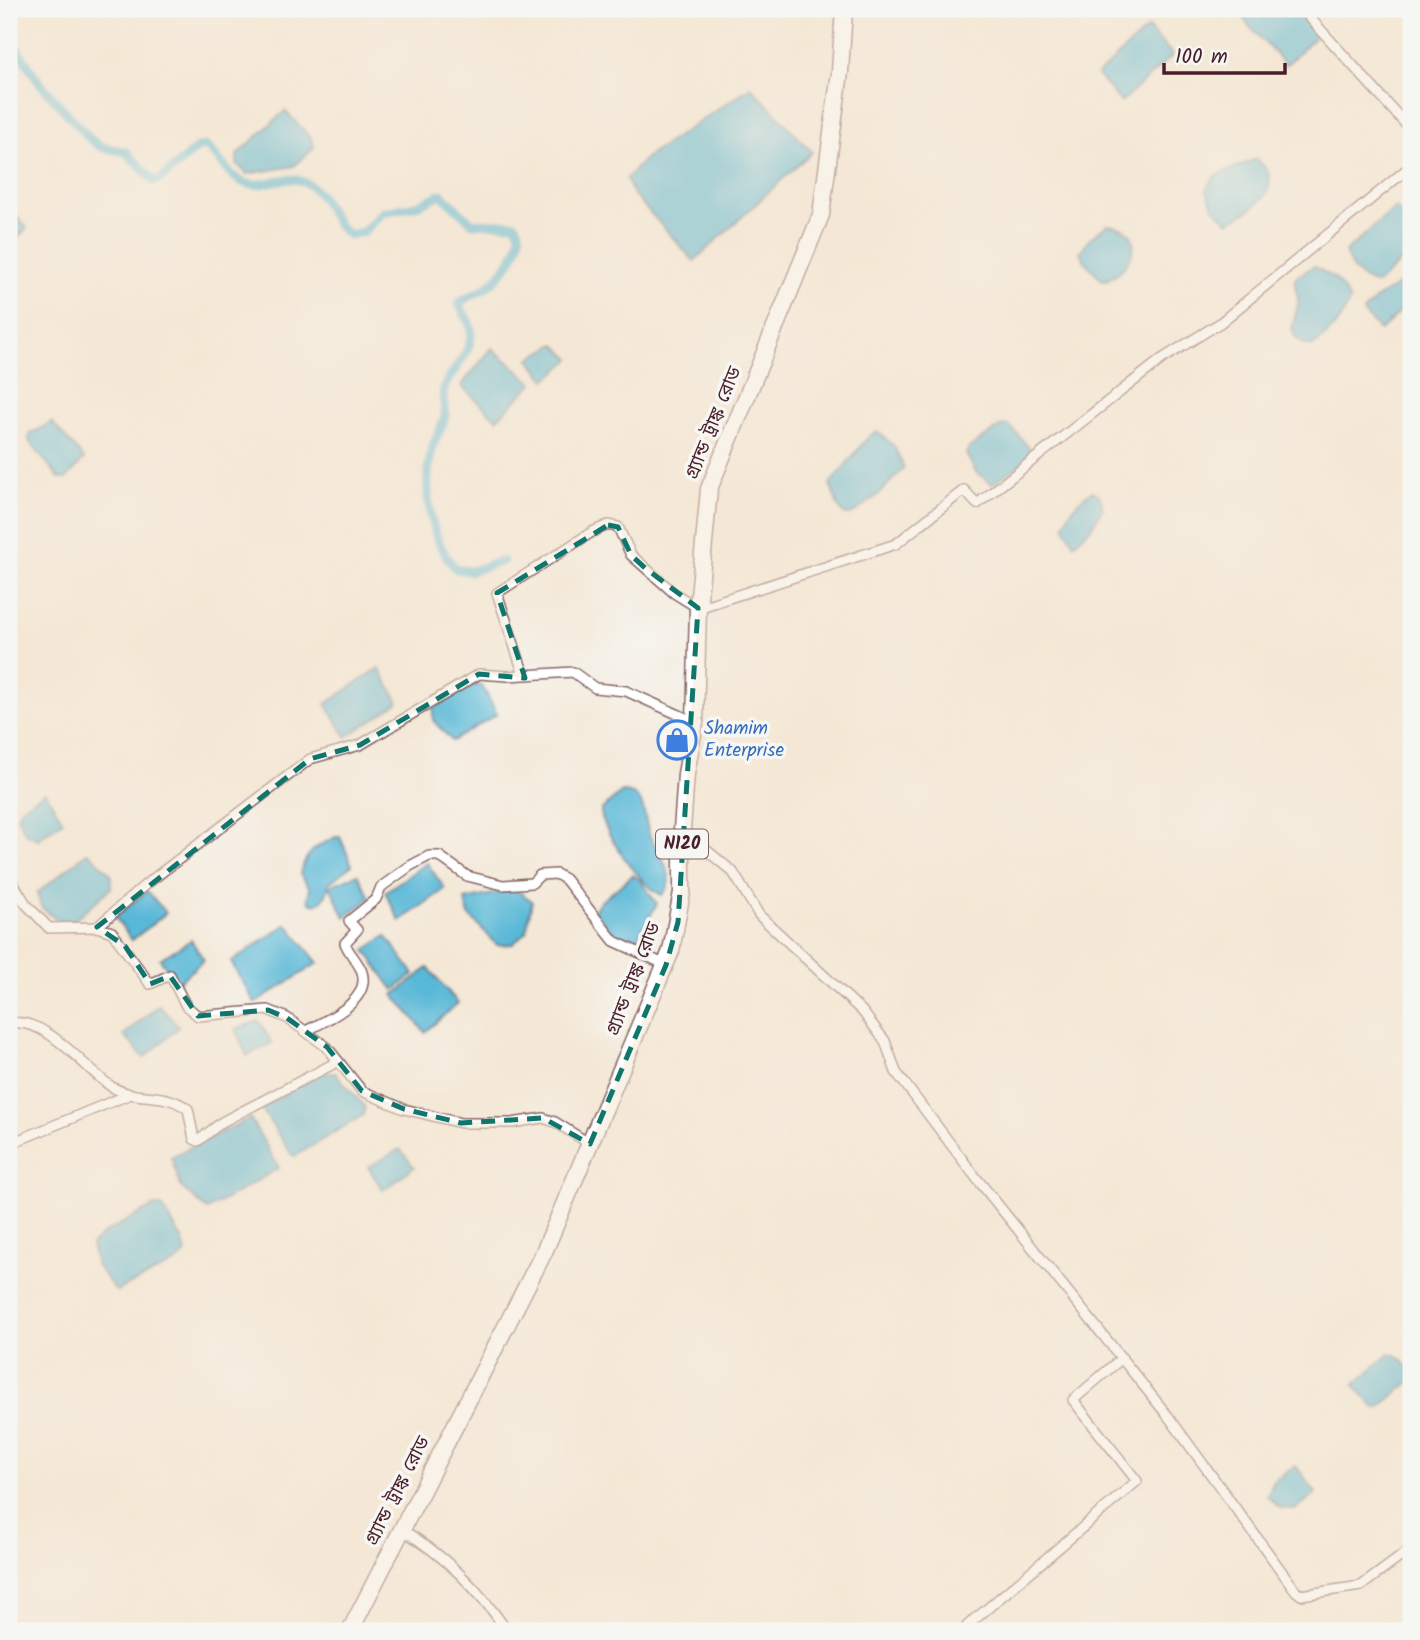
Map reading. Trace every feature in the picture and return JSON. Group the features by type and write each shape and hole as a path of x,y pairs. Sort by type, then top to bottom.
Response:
{"highway":[{"name":"গ্র্যান্ড ট্রাঙ্ক রোড","path":"350,1631 544,1252 666,965 678,922 682,892 682,830 695,722 698,608 709,489 821,215 840,72 844,9"}],"street":[{"path":"1302,9 1411,130"},
{"path":"524,675 497,593 592,532 608,525 618,527 631,555 674,593 698,608 897,544 964,490 977,504 1162,359 1220,323 1411,166"},
{"path":"97,927 145,885 310,759 360,745 479,674 573,672 595,688 626,691 695,722"},
{"path":"682,830 733,872 759,915 862,1011 885,1041 896,1072 974,1175 1122,1358 1301,1595 1361,1586 1411,1549"},
{"path":"306,1031 341,1012 356,999 362,986 362,973 345,943 358,930 349,920 376,899 381,887 429,856 439,856 467,876 503,885 532,883 540,875 555,874 565,879 614,941 666,965"},
{"path":"9,877 26,904 49,928 97,927 113,932 150,985 170,975 186,1006 198,1016 268,1010 306,1031 327,1047 362,1091 404,1109 461,1123 512,1123 543,1118 555,1122 590,1144"},
{"path":"9,1023 44,1031 111,1086 128,1095 175,1099 188,1109 194,1139 198,1141 222,1122 337,1062"},
{"path":"9,1144 128,1095"},
{"path":"965,1631 967,1626 1137,1481 1073,1400 1122,1358"},
{"path":"401,1529 422,1542 482,1594 507,1631"}],"highlighted area":[{"path":"608,525 618,527 631,555 645,568 698,608 678,922 666,965 590,1144 543,1118 461,1123 404,1109 362,1091 327,1047 287,1018 268,1010 198,1016 170,976 150,984 125,946 97,927 310,759 360,745 479,674 525,678 497,593 506,585"}],"water":[{"path":"1292,9 1316,32 1314,38 1286,65 1247,24 1240,11"},
{"path":"1148,28 1173,55 1121,102 1097,75"},
{"path":"751,87 812,152 694,261 634,195 626,179 647,157"},
{"path":"285,111 312,139 314,148 294,166 247,174 237,164 237,155"},
{"path":"1256,159 1266,169 1270,178 1269,187 1258,203 1228,222 1214,208 1206,189 1215,176"},
{"path":"1395,208 1411,224 1411,252 1377,284 1356,273 1345,252"},
{"path":"11,209 27,228 9,247 9,212"},
{"path":"1107,225 1121,228 1130,234 1133,251 1122,269 1103,281 1086,263 1080,252 1089,239"},
{"path":"1314,266 1336,279 1350,300 1334,326 1311,347 1295,337 1292,326 1298,300 1295,278"},
{"path":"1409,279 1411,301 1380,331 1363,312 1379,296"},
{"path":"555,344 571,359 546,380 529,359"},
{"path":"492,348 533,383 497,419 461,386"},
{"path":"52,422 84,459 66,479 59,478 29,441 30,434"},
{"path":"1009,425 1033,452 1030,458 992,484 976,472 966,454 969,448 1001,426"},
{"path":"877,431 894,446 904,468 878,495 851,515 844,514 830,484 869,436"},
{"path":"1092,491 1100,496 1103,508 1090,529 1074,544 1064,526 1075,506"},
{"path":"379,668 399,702 346,737 326,704"},
{"path":"475,684 482,686 497,714 452,741 433,720 433,708"},
{"path":"45,792 63,821 38,839 26,834 17,816 21,808"},
{"path":"622,792 636,796 643,807 649,834 668,872 669,880 662,895 645,882 624,858 603,819 601,810"},
{"path":"340,837 352,865 329,883 322,900 312,904 308,900 310,888 300,874 302,866 313,851"},
{"path":"88,852 111,874 111,888 74,920 58,921 41,907 37,893"},
{"path":"427,863 445,889 400,921 385,892"},
{"path":"358,874 370,898 345,917 330,886"},
{"path":"633,875 641,881 657,904 633,945 618,939 594,911 599,903"},
{"path":"515,889 532,901 526,932 513,944 497,945 469,915 465,900"},
{"path":"147,891 166,913 132,940 115,917"},
{"path":"287,924 318,963 255,1003 231,962"},
{"path":"386,936 414,974 394,990 365,950"},
{"path":"191,940 204,960 178,982 160,959"},
{"path":"428,968 458,1003 425,1032 394,995"},
{"path":"159,1005 179,1027 144,1058 124,1035"},
{"path":"259,1021 272,1043 247,1056 235,1029"},
{"path":"335,1073 365,1107 363,1115 295,1156 292,1155 261,1108 319,1074"},
{"path":"250,1118 279,1168 207,1210 181,1187 171,1157"},
{"path":"400,1149 414,1167 383,1190 368,1167"},
{"path":"154,1206 162,1206 182,1239 186,1252 177,1262 116,1291 96,1265 91,1245 104,1233"},
{"path":"1390,1353 1405,1364 1411,1381 1380,1407 1375,1408 1354,1385"},
{"path":"1296,1466 1316,1493 1296,1509 1280,1508 1267,1496 1274,1481"}],"waterway":[{"path":"9,37 39,82 90,139 101,147 126,152 154,181 161,179 198,147 205,146 233,176 245,183 260,184 289,179 304,182 318,193 337,223 349,235 363,232 383,212 416,206 441,194 472,223 515,224 519,231 519,240 505,269 491,284 459,303 469,323 470,340 465,355 444,389 445,416 433,446 428,478 434,527 439,542 456,569 471,571 503,561"}],"place":[{"name":"Shamim Enterprise","path":"677,740"}]}
